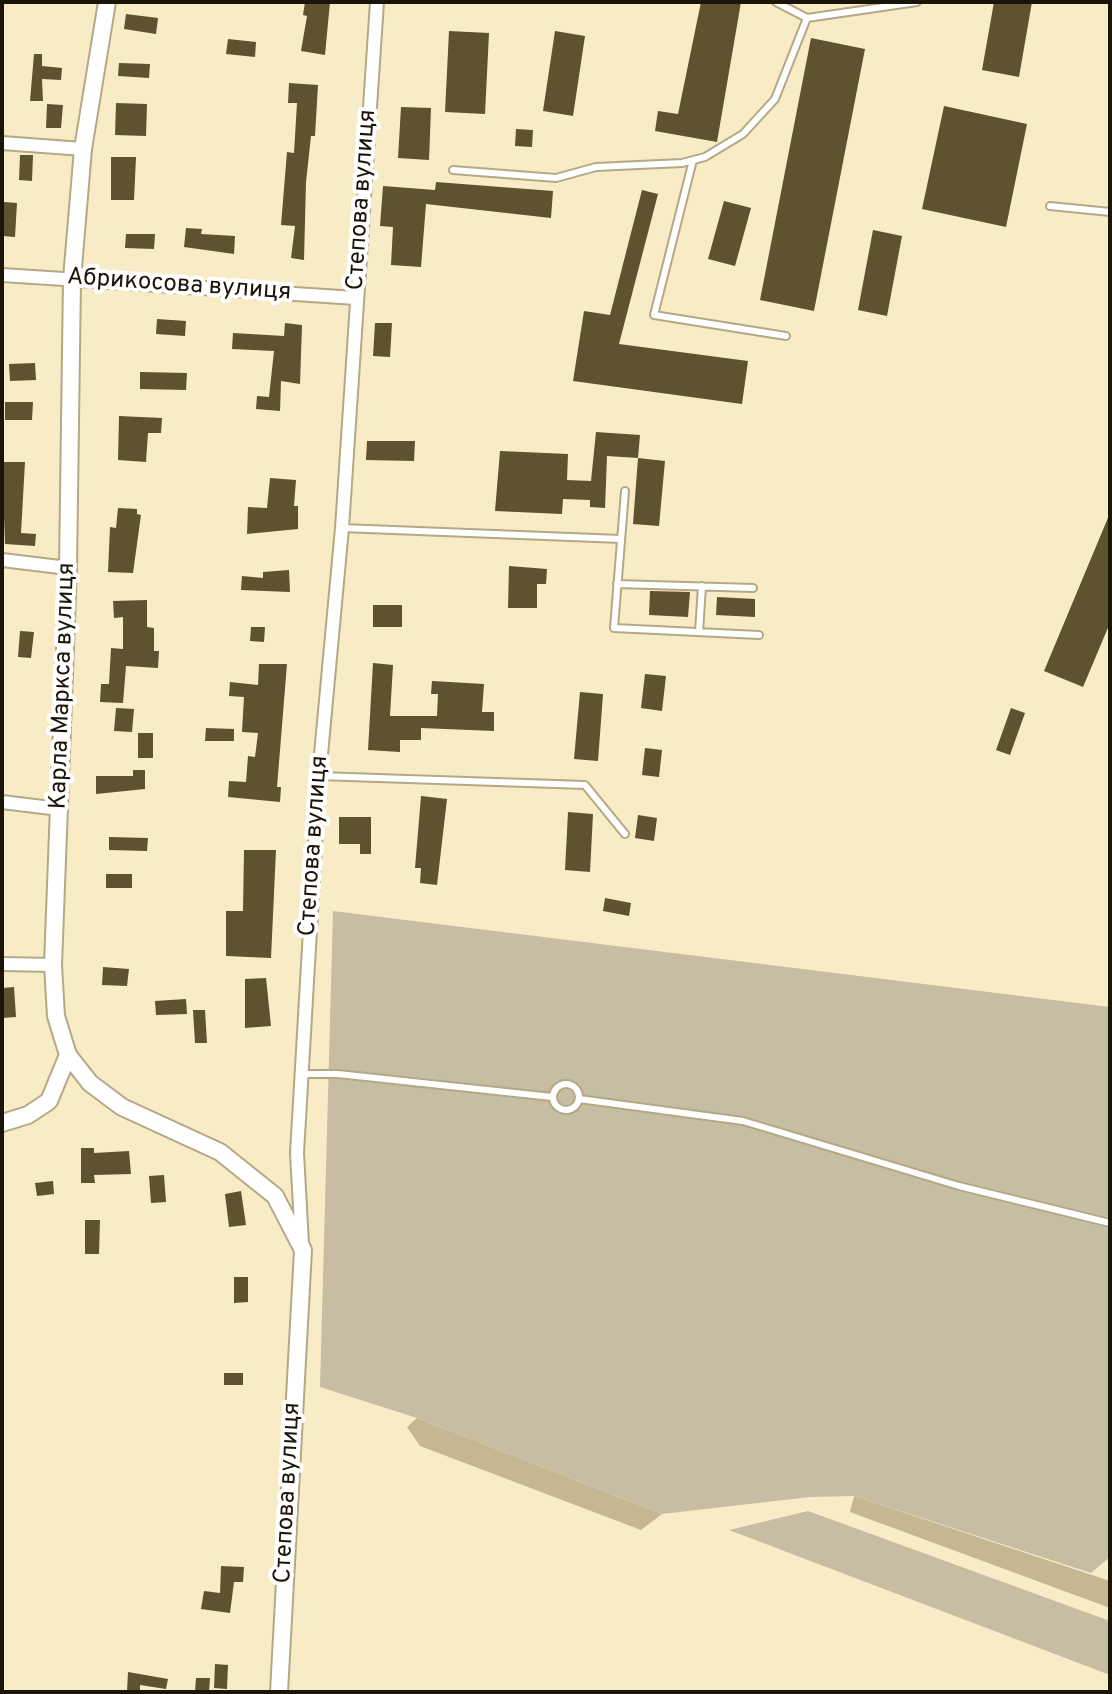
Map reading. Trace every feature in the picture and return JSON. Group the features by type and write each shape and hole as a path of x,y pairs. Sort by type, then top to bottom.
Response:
{"street":[{"name":"Карла Маркса вулиця","path":"107,2 83,149 72,279 68,568 53,965 56,1016 68,1055 90,1083 122,1107 220,1152 275,1196 303,1250"},
{"name":"Степова вулиця","path":"279,1692 303,1250 297,1153 319,776 342,528 377,2"},
{"path":"2,143 83,149"},
{"name":"Абрикосова вулиця","path":"2,275 356,298"},
{"path":"2,560 68,568"},
{"path":"2,802 59,809"},
{"path":"2,964 53,965"},
{"path":"2,1123 28,1115 49,1101 68,1055"}],"lane":[{"path":"776,2 807,18 917,2"},
{"path":"453,170 556,178 596,167 705,157 743,134 775,99 807,18"},
{"path":"693,160 654,315 786,336"},
{"path":"1050,206 1110,212"},
{"path":"625,491 614,628 759,635"},
{"path":"342,528 621,539"},
{"path":"617,584 753,588"},
{"path":"699,632 702,586"},
{"path":"319,776 585,785 625,834"},
{"path":"302,1074 338,1074 552,1097"},
{"path":"567,1084 576,1089 579,1099 575,1108 565,1111 556,1107 552,1097 557,1087 567,1084"},
{"path":"579,1099 743,1121 959,1186 1110,1223"}],"shaded area":[{"path":"333,911 1110,1007 1110,1557 1091,1573 854,1496 810,1497 662,1514 417,1418 320,1387"},
{"path":"417,1418 662,1514 641,1530 420,1446 407,1427"},
{"path":"854,1496 1110,1581 1110,1608 850,1512"},
{"path":"808,1511 1110,1621 1110,1675 729,1530"}],"building":[{"path":"305,2 330,2 325,55 301,51 307,16 303,15"},
{"path":"701,2 741,2 717,142 655,131 658,111 678,114"},
{"path":"994,2 1032,2 1019,77 982,70"},
{"path":"126,14 158,18 156,34 124,29"},
{"path":"449,31 489,33 485,114 445,112"},
{"path":"555,31 585,36 573,116 543,111"},
{"path":"811,38 865,49 814,311 760,300"},
{"path":"228,39 256,42 255,57 226,54"},
{"path":"34,54 42,54 42,66 62,68 61,80 42,79 43,101 30,101"},
{"path":"119,63 150,64 149,78 118,76"},
{"path":"289,83 318,85 315,136 311,136 306,182 304,260 291,258 295,226 281,225 287,152 294,153 297,103 288,103"},
{"path":"116,103 147,104 146,136 115,135"},
{"path":"47,104 63,105 61,128 46,128"},
{"path":"944,106 1027,124 1006,227 922,209"},
{"path":"401,107 431,108 429,160 398,158"},
{"path":"516,129 533,130 532,147 515,146"},
{"path":"20,155 33,155 32,181 19,180"},
{"path":"111,157 136,157 134,200 111,200"},
{"path":"436,182 553,191 551,218 426,204 421,267 391,265 393,227 380,226 383,186 435,190"},
{"path":"642,190 658,194 619,344 748,361 742,404 573,381 584,311 610,315"},
{"path":"724,201 751,208 735,266 708,259"},
{"path":"4,202 17,203 15,237 2,236"},
{"path":"186,228 202,229 201,234 235,236 234,254 184,247"},
{"path":"873,230 902,236 887,316 858,310"},
{"path":"126,234 155,234 154,249 125,248"},
{"path":"157,319 186,321 185,336 156,334"},
{"path":"285,323 302,325 300,384 281,381 280,411 256,409 257,396 269,397 274,351 232,349 233,333 284,336"},
{"path":"375,323 392,323 390,357 373,356"},
{"path":"35,363 36,380 10,381 9,364"},
{"path":"140,372 187,373 186,390 140,389"},
{"path":"5,402 33,402 32,420 5,420"},
{"path":"119,416 162,418 161,433 148,433 146,462 118,460"},
{"path":"596,432 640,435 638,458 607,456 605,508 590,507 590,500 563,499 562,514 495,511 500,451 568,454 567,480 591,481"},
{"path":"367,441 415,441 414,461 366,460"},
{"path":"638,458 665,461 659,526 633,524"},
{"path":"2,462 25,462 21,533 36,534 35,546 5,544"},
{"path":"270,478 296,480 294,506 298,506 298,529 247,534 248,507 267,508"},
{"path":"118,508 137,509 137,514 141,515 133,573 108,572 110,527 116,528"},
{"path":"1110,513 1110,623 1083,687 1044,671"},
{"path":"509,566 547,569 546,584 537,584 537,608 508,608"},
{"path":"289,570 290,592 241,590 242,576 263,578 263,572"},
{"path":"650,591 690,592 688,617 649,615"},
{"path":"717,597 755,599 755,617 716,615"},
{"path":"147,600 147,627 154,628 154,651 159,651 158,668 126,666 123,703 100,702 101,684 109,684 111,648 123,649 123,617 114,618 113,601"},
{"path":"373,605 402,605 402,627 373,627"},
{"path":"251,627 265,627 264,642 250,641"},
{"path":"20,631 34,632 31,658 18,657"},
{"path":"373,663 393,665 390,716 437,716 438,694 431,694 432,681 484,684 482,712 494,712 494,731 421,728 421,740 400,740 400,752 368,750"},
{"path":"259,664 287,664 277,787 281,787 280,802 228,797 229,781 246,782 248,756 255,757 258,733 242,732 244,697 229,696 230,682 258,685"},
{"path":"645,674 666,676 662,711 641,708"},
{"path":"580,692 603,694 598,761 574,759"},
{"path":"116,708 134,709 132,732 114,731"},
{"path":"1011,708 1025,713 1010,755 996,750"},
{"path":"206,728 234,729 234,741 205,741"},
{"path":"138,733 153,733 153,758 138,758"},
{"path":"645,748 662,750 659,777 642,775"},
{"path":"133,770 145,770 145,789 96,794 96,776 133,776"},
{"path":"421,796 447,799 437,885 420,883 421,868 415,868"},
{"path":"568,812 593,814 590,872 565,870"},
{"path":"638,815 657,818 654,841 635,838"},
{"path":"339,817 371,817 371,854 360,854 360,844 339,844"},
{"path":"109,837 148,838 147,851 109,850"},
{"path":"244,850 276,850 271,958 226,956 226,911 243,911"},
{"path":"106,874 132,874 132,888 106,888"},
{"path":"605,898 631,903 629,916 603,911"},
{"path":"103,967 129,969 127,986 102,985"},
{"path":"266,978 271,1026 245,1028 245,979"},
{"path":"14,987 16,1017 2,1018 2,988"},
{"path":"186,999 187,1014 156,1015 155,1001"},
{"path":"193,1010 205,1010 207,1043 195,1043"},
{"path":"81,1148 94,1148 94,1153 129,1151 131,1174 94,1175 95,1183 81,1183"},
{"path":"164,1175 166,1202 151,1203 149,1176"},
{"path":"53,1181 54,1194 37,1196 35,1183"},
{"path":"241,1191 246,1225 229,1227 225,1194"},
{"path":"85,1220 100,1220 99,1254 85,1254"},
{"path":"234,1277 248,1277 248,1302 234,1303"},
{"path":"224,1373 243,1373 243,1385 224,1385"},
{"path":"221,1566 244,1567 243,1582 234,1582 230,1613 201,1609 204,1591 220,1593"},
{"path":"215,1664 228,1665 227,1689 214,1688"},
{"path":"128,1672 168,1679 166,1689 140,1685 140,1692 127,1692"},
{"path":"196,1678 210,1678 209,1692 195,1692"}]}
